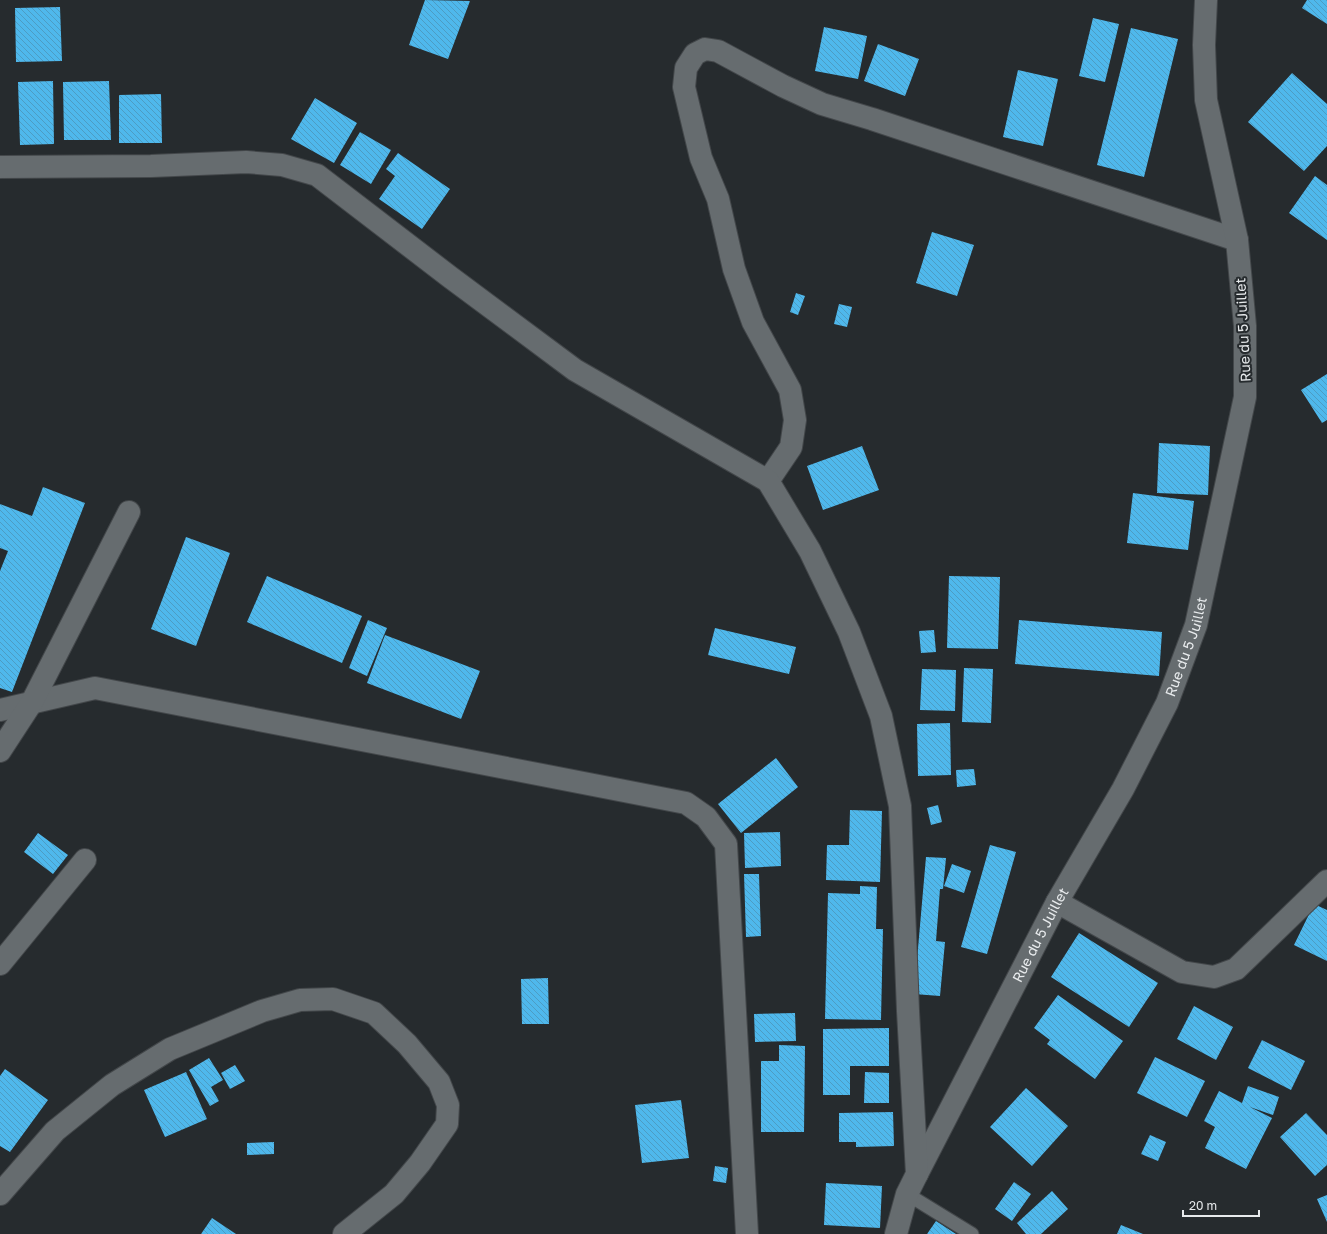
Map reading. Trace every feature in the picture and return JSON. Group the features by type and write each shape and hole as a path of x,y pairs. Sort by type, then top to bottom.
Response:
{"street":[{"name":"Rue du 5 Juillet","path":"896,1234 907,1194 917,1174 1057,902 1123,789 1167,703 1196,625 1245,397 1245,326 1237,240 1206,100 1204,45 1206,0"},
{"path":"768,481 791,447 795,420 790,390 753,322 734,269 718,199 701,158 684,87 686,68 695,54 705,49 718,52 783,86 822,104 1237,240"},
{"path":"0,167 151,166 246,162 282,165 317,175 575,370 768,481 810,551 840,611 881,716 900,806 908,1011 917,1174"},
{"path":"0,750 32,702 128,512"},
{"path":"0,710 95,688 686,803 706,817 726,844 748,1234"},
{"path":"0,964 85,860"},
{"path":"1057,902 1182,972 1214,977 1236,969 1327,881"},
{"path":"0,1194 55,1131 112,1085 170,1049 262,1011 300,1000 333,1000 374,1013 407,1044 439,1082 448,1105 447,1124 420,1164 394,1194 344,1234"}],"lane":[{"path":"907,1194 972,1234"}],"building":[{"path":"425,0 470,1 448,59 409,45"},
{"path":"1307,0 1327,0 1327,24 1302,8"},
{"path":"60,7 62,61 16,62 15,8"},
{"path":"1093,18 1119,24 1105,82 1079,76"},
{"path":"824,27 867,36 858,79 815,71"},
{"path":"1131,28 1178,39 1144,177 1097,165"},
{"path":"878,44 919,59 905,96 864,81"},
{"path":"1018,70 1058,79 1043,146 1003,137"},
{"path":"1292,73 1327,104 1327,146 1304,171 1248,122"},
{"path":"53,81 54,144 20,145 18,82"},
{"path":"109,81 111,140 64,140 63,82"},
{"path":"161,94 162,143 119,143 119,95"},
{"path":"315,98 357,123 334,163 291,139"},
{"path":"360,132 391,150 371,184 340,165"},
{"path":"398,153 450,189 422,229 379,199 395,176 386,169"},
{"path":"1315,176 1327,185 1327,240 1289,213"},
{"path":"932,232 974,245 957,296 916,283"},
{"path":"796,293 805,296 798,315 790,312"},
{"path":"839,304 852,307 847,327 834,324"},
{"path":"1327,374 1327,420 1322,423 1301,390"},
{"path":"1159,443 1210,446 1208,495 1157,493"},
{"path":"862,446 879,490 823,510 807,466"},
{"path":"43,487 85,503 12,692 0,688 0,571 8,551 0,548 0,504 32,516"},
{"path":"1133,493 1194,501 1188,550 1127,543"},
{"path":"186,537 230,553 196,646 151,629"},
{"path":"267,576 362,616 342,663 247,622"},
{"path":"949,576 1000,577 998,649 947,648"},
{"path":"368,620 387,628 367,676 349,668"},
{"path":"1019,620 1162,632 1159,676 1015,664"},
{"path":"715,628 796,647 789,674 708,655"},
{"path":"934,630 936,652 921,653 919,631"},
{"path":"385,635 480,671 461,719 367,683"},
{"path":"964,668 993,669 991,723 962,722"},
{"path":"922,669 956,670 955,711 920,710"},
{"path":"950,723 951,775 918,776 917,724"},
{"path":"776,758 798,787 741,833 718,804"},
{"path":"974,769 976,785 957,787 956,770"},
{"path":"938,805 942,822 931,825 927,808"},
{"path":"850,810 882,811 880,882 826,880 827,845 849,845"},
{"path":"780,832 781,866 745,868 744,833"},
{"path":"38,833 68,855 53,874 24,852"},
{"path":"990,845 1016,852 987,954 961,947"},
{"path":"926,857 946,858 943,889 940,889 936,941 945,942 940,996 914,994"},
{"path":"952,864 971,871 964,893 944,886"},
{"path":"744,874 759,874 761,936 746,937"},
{"path":"860,886 877,887 876,929 883,929 881,1020 825,1019 828,893 860,894"},
{"path":"1314,904 1327,910 1327,961 1294,945"},
{"path":"1079,933 1158,983 1129,1027 1051,977"},
{"path":"548,978 549,1024 522,1024 521,979"},
{"path":"1058,995 1123,1041 1095,1079 1047,1044 1050,1040 1034,1028"},
{"path":"1194,1006 1233,1027 1216,1060 1177,1039"},
{"path":"795,1013 796,1041 755,1042 754,1014"},
{"path":"889,1028 889,1066 850,1066 850,1095 823,1095 823,1029"},
{"path":"1262,1040 1305,1061 1291,1090 1248,1068"},
{"path":"779,1045 805,1046 804,1132 761,1132 761,1061 779,1061"},
{"path":"1155,1057 1205,1081 1187,1117 1137,1093"},
{"path":"209,1058 223,1080 211,1087 219,1101 210,1106 189,1070"},
{"path":"235,1065 245,1081 230,1089 221,1073"},
{"path":"5,1069 48,1100 10,1152 0,1146 0,1076"},
{"path":"186,1072 207,1119 165,1137 144,1090"},
{"path":"865,1072 889,1073 889,1103 864,1103"},
{"path":"1248,1086 1279,1097 1273,1115 1250,1107 1272,1118 1246,1169 1205,1148 1215,1127 1204,1121 1219,1091 1242,1103"},
{"path":"1026,1088 1068,1126 1032,1166 990,1127"},
{"path":"681,1100 689,1158 642,1163 635,1105"},
{"path":"893,1112 894,1146 856,1147 856,1142 839,1142 839,1113"},
{"path":"1306,1113 1327,1135 1327,1165 1315,1176 1280,1137"},
{"path":"1150,1135 1166,1142 1158,1161 1141,1154"},
{"path":"274,1142 274,1154 247,1155 247,1143"},
{"path":"715,1166 728,1168 726,1183 713,1181"},
{"path":"1014,1182 1031,1194 1012,1221 995,1209"},
{"path":"826,1183 882,1186 880,1228 824,1225"},
{"path":"1052,1191 1068,1209 1041,1234 1026,1234 1017,1223"},
{"path":"1327,1195 1327,1222 1317,1199"},
{"path":"212,1218 236,1234 201,1234"},
{"path":"936,1221 956,1234 927,1234"},
{"path":"1121,1225 1143,1234 1117,1234"}]}
